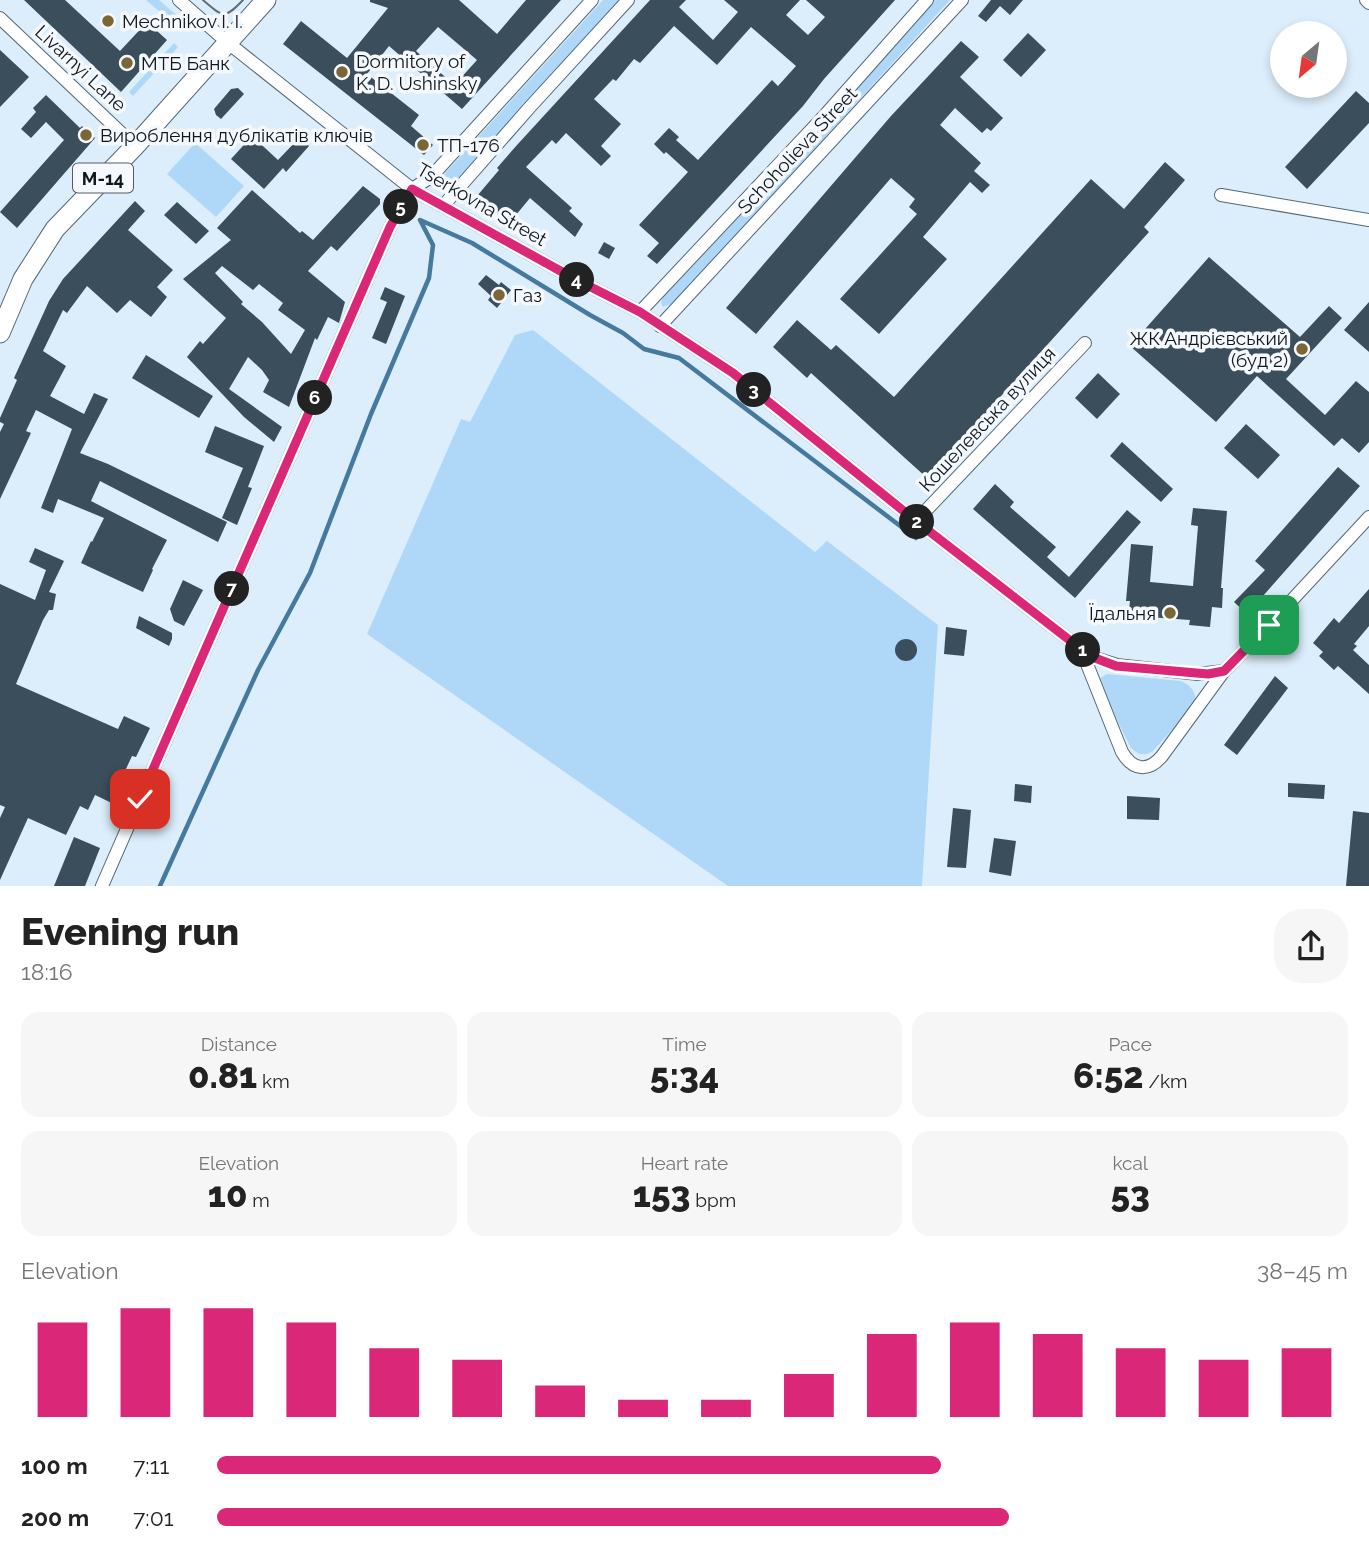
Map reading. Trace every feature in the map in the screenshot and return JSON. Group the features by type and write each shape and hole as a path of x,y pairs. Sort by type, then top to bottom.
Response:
{"main road":[{"name":"М-14","path":"0,333 23,279 55,229 135,146 265,0"}],"street":[{"name":"Tserkovna Street","path":"179,0 227,42 412,189 640,312 733,373 916,521 1095,658 1116,666 1198,674 1224,671"},
{"path":"102,886 390,227 412,189 431,177 593,0"},
{"path":"443,206 628,0"},
{"name":"Schoholieva Street","path":"640,312 826,114 927,0"},
{"name":"Schoholieva Street","path":"660,326 962,0"},
{"name":"Livarnyi Lane","path":"0,18 135,146"},
{"path":"1221,195 1369,220"},
{"name":"Кошелевська вулиця","path":"916,521 1085,343"},
{"path":"1081,649 1122,752 1130,763 1142,767 1152,765 1158,761 1224,671 1369,517"}],"shaded area":[{"path":"146,0 159,0 188,25 183,32"},
{"path":"603,0 625,0 455,186 448,182 444,176 446,172"},
{"path":"933,0 950,0 674,303 663,307 663,296"},
{"path":"174,43 178,47 133,96 129,92"},
{"path":"195,143 244,186 216,217 167,174"},
{"path":"533,330 815,552 827,541 938,625 922,886 728,886 367,634 461,419 470,422 515,335"},
{"path":"1107,674 1181,681 1193,691 1195,703 1152,752 1138,753 1131,748 1101,689 1100,678"}],"building":[{"path":"24,0 65,0 120,51 147,22 167,40 121,92"},
{"path":"459,0 497,34 526,0 561,0 462,109 389,46 367,74 419,115 411,126 433,145 424,155 283,44 301,21 347,58 388,8 370,2","holes":["438,27 477,60 459,80 456,78 452,83 416,51"]},
{"path":"650,0 686,0 679,7 713,40 738,12 724,0 800,0 786,15 808,35 825,17 806,0 895,0 803,106 657,264 647,256 659,243 639,225 688,172 654,144 669,128 679,137 676,140 698,160 772,80 778,86 796,66 751,27 717,65 674,26 640,63 634,59 616,81 613,79 594,99 621,124 601,146 611,156 601,166 566,133 556,144 552,140 526,167 572,208 569,211 583,224 575,237 530,198 511,221 477,196 517,145"},
{"path":"991,0 1023,0 1010,15 1000,6 986,22 978,16"},
{"path":"1028,33 1046,50 1021,77 1003,60"},
{"path":"961,41 979,57 960,77 1003,118 991,131 987,128 982,133 955,108 940,125 981,163 974,171 990,185 982,193 970,182 923,237 947,259 879,334 840,299 917,214 909,207 915,199 891,178 756,334 726,308 891,116"},
{"path":"0,50 29,77 0,107"},
{"path":"238,88 244,94 221,119 214,109 231,89"},
{"path":"1356,91 1369,103 1369,123 1307,189 1285,167"},
{"path":"46,95 80,128 82,126 95,138 17,228 0,212 64,140 46,122 31,138 21,129 36,112 33,108"},
{"path":"252,136 278,160 299,138 309,146 286,172 283,168 264,189 231,159"},
{"path":"1165,162 1185,180 1144,227 1149,232 927,478 811,373 807,378 773,347 797,320 831,350 836,345 894,397 1091,179 1124,209"},
{"path":"363,186 380,199 380,204 337,251 331,246 308,271 345,302 339,323 328,317 317,340 315,338 289,407 263,392 269,380 248,357 229,389 282,427 274,442 244,417 187,357 200,341 203,344 226,318 183,279 231,240 217,228 252,190 300,233 302,231 313,240","holes":["222,266 253,290 259,284 283,303 278,310 305,330 291,354 262,322 241,304 243,302 215,273"]},
{"path":"135,201 145,211 128,230 173,270 157,287 167,297 151,317 130,300 117,313 87,286 67,313 63,310 43,351 66,366 50,396 84,414 94,393 108,399 80,453 227,522 218,542 100,481 91,501 167,540 143,592 81,563 104,518 58,499 53,513 41,508 72,429 36,410 26,431 31,433 0,499 0,432 4,424 0,422 0,418 17,380 14,378 49,301 63,279"},
{"path":"177,202 209,231 196,244 164,215"},
{"path":"604,242 615,248 609,259 598,253"},
{"path":"1209,257 1300,337 1329,306 1342,318 1286,379 1325,415 1356,381 1369,392 1369,442 1359,453 1342,438 1334,446 1257,376 1216,422 1130,346"},
{"path":"486,275 511,290 497,308 488,300 491,296 478,284"},
{"path":"385,287 405,296 386,344 372,338 387,302 380,299"},
{"path":"1369,302 1369,352 1344,330"},
{"path":"146,355 213,396 199,418 132,378"},
{"path":"1098,373 1120,394 1097,419 1075,398"},
{"path":"1246,424 1280,455 1258,479 1224,448"},
{"path":"215,426 264,446 248,487 252,488 237,525 222,518 243,468 205,452"},
{"path":"1122,442 1173,489 1161,502 1110,456"},
{"path":"1338,467 1360,486 1247,614 1234,602 1265,570 1255,561"},
{"path":"995,484 1014,502 1010,507 1056,547 1047,557 1069,577 1127,510 1141,522 1075,598 973,509"},
{"path":"1193,508 1227,511 1222,608 1212,607 1210,627 1189,625 1190,620 1148,617 1148,621 1128,619 1130,601 1126,601 1131,544 1153,546 1150,582 1193,586 1198,526 1191,525"},
{"path":"35,548 64,561 49,592 56,594 53,610 49,610 43,620 16,684 118,729 124,716 150,728 136,757 132,756 119,784 124,787 116,805 95,795 88,810 80,806 66,835 28,818 0,880 0,818 5,807 0,805 0,584 35,600 46,570 29,562"},
{"path":"183,580 203,590 184,626 174,621 170,609"},
{"path":"1369,589 1369,626 1354,644 1357,646 1353,650 1369,665 1369,694 1338,666 1334,670 1319,656 1323,652 1313,643 1334,618 1339,623"},
{"path":"139,616 172,633 169,646 136,628"},
{"path":"946,627 967,630 964,656 944,654"},
{"path":"906,639 916,646 917,650 910,660 906,661 896,654 895,650 902,640"},
{"path":"1275,676 1288,688 1237,755 1224,745"},
{"path":"1288,783 1325,785 1324,799 1288,797"},
{"path":"1015,784 1032,786 1031,803 1014,801"},
{"path":"1127,796 1160,798 1159,820 1127,819"},
{"path":"953,808 971,810 966,868 947,867"},
{"path":"1353,811 1369,813 1369,886 1346,886"},
{"path":"74,837 100,848 85,886 54,886"},
{"path":"994,838 1016,841 1011,876 989,872"}],"waterway":[{"path":"160,886 258,670 310,573 371,414 429,278 433,245 420,220 472,243 623,333 644,349 679,358 916,538"}],"tram line":[{"path":"203,0 223,14 232,11 243,0"}],"place":[{"name":"Mechnikov I. І.","path":"108,21"},
{"name":"МТБ Банк","path":"127,63"},
{"name":"Dormitory of K. D. Ushinsky","path":"342,72"},
{"name":"Вироблення дублікатів ключів","path":"86,135"},
{"name":"ТП-176","path":"423,145"},
{"name":"Газ","path":"499,295"},
{"name":"ЖК Андрієвський (буд 2)","path":"1302,349"},
{"name":"Їдальня","path":"1170,613"}],"route":[{"path":"140,799 390,227 412,189 640,312 733,373 916,521 1095,658 1116,666 1198,674 1224,671 1269,625"}]}
